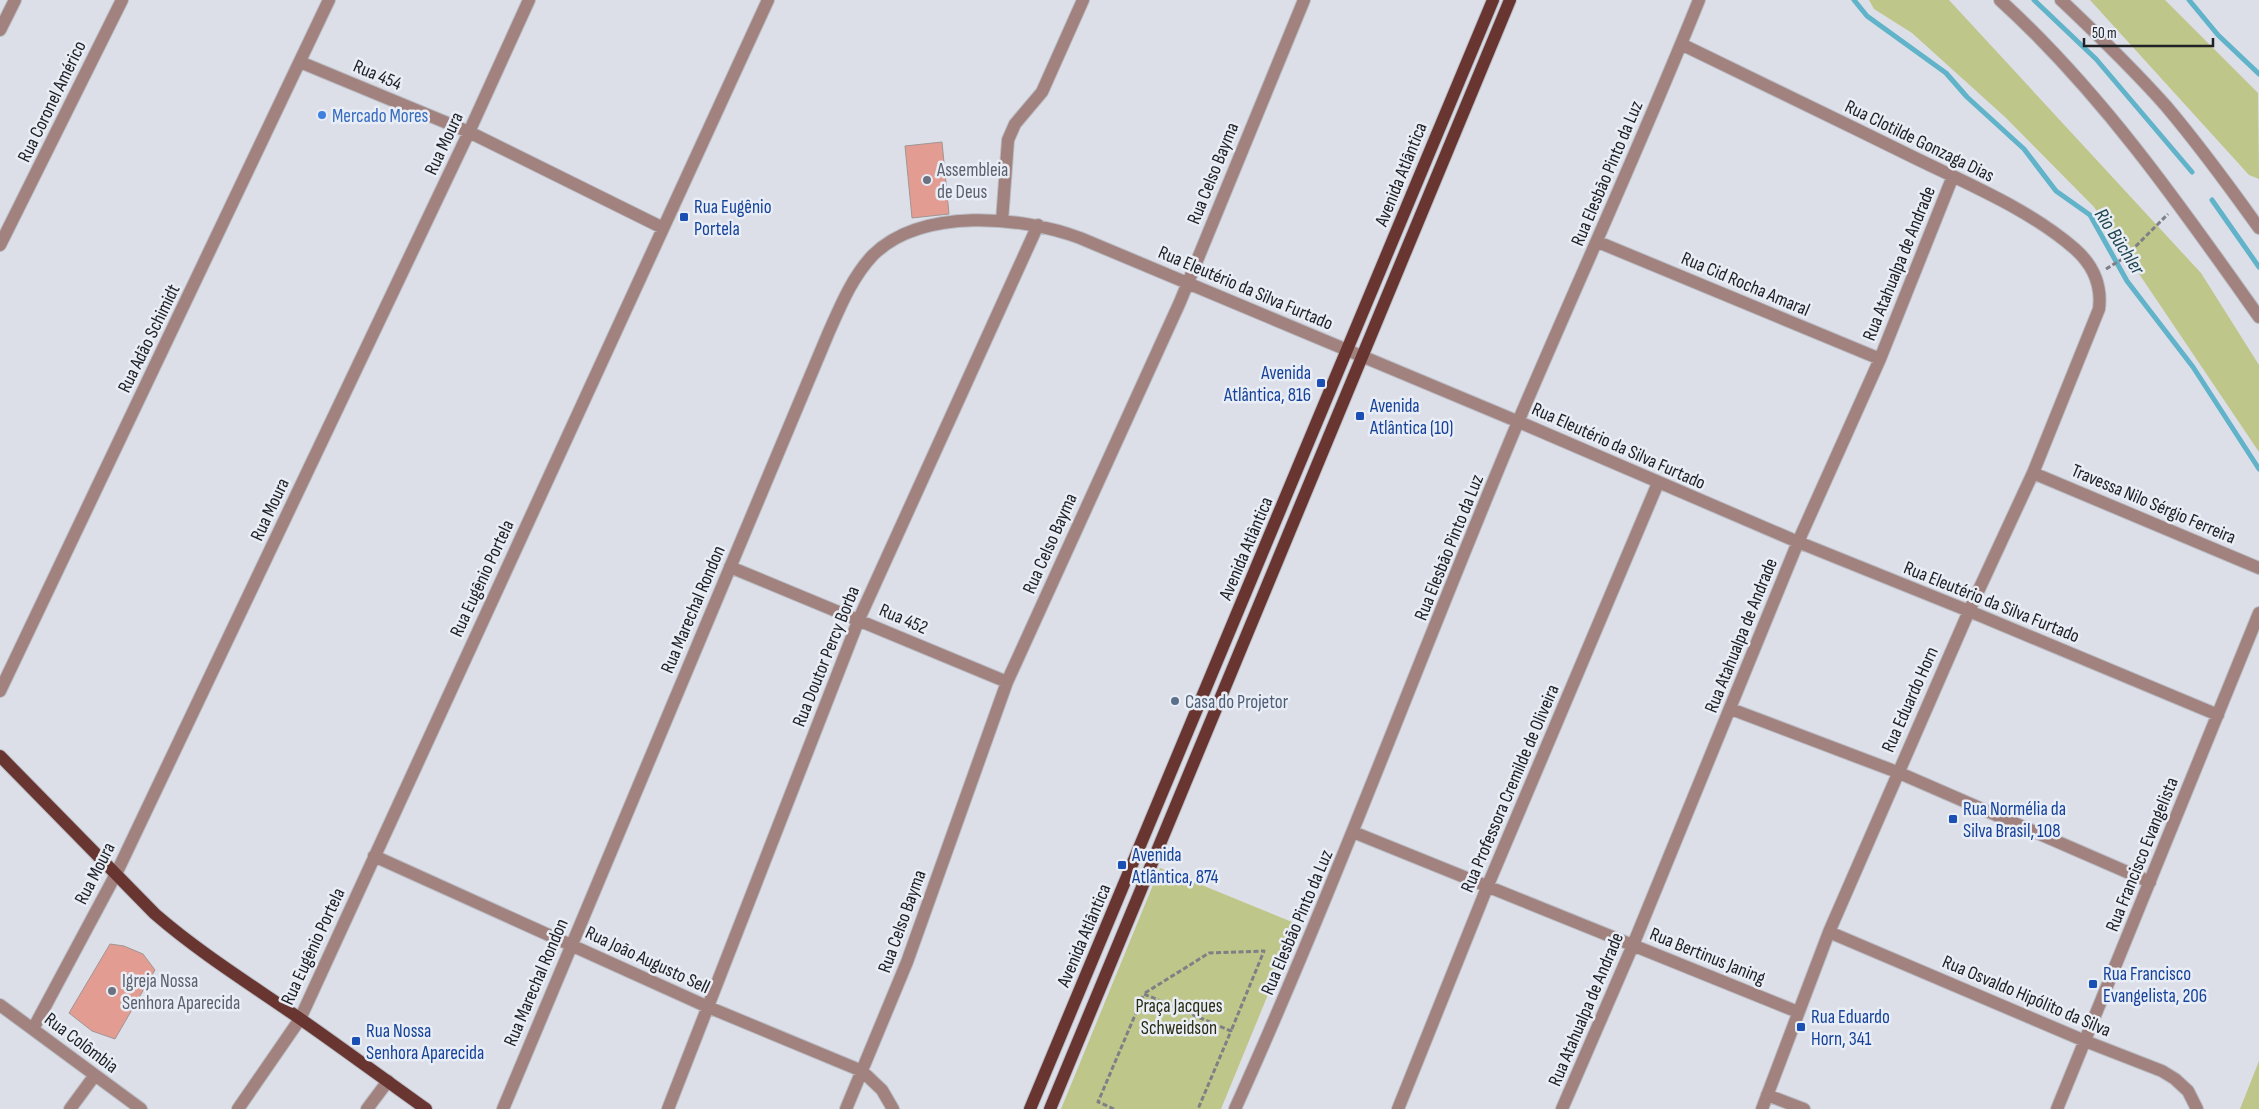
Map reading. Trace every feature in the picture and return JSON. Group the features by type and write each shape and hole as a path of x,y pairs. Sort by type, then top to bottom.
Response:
{"main road":[{"name":"Avenida Atlântica","path":"1030,1109 1493,0"},
{"name":"Avenida Atlântica","path":"1050,1109 1510,0"},
{"path":"1432,144 1447,151"},
{"path":"1289,491 1304,497"},
{"path":"0,756 155,914 200,951 300,1018 426,1109"},
{"path":"1168,780 1184,786"}],"street":[{"path":"0,30 15,0"},
{"name":"Rua Coronel Américo","path":"0,245 122,0"},
{"name":"Rua Adão Schimidt","path":"0,691 329,0"},
{"name":"Rua Moura","path":"33,1029 116,874 469,132 529,0"},
{"name":"Rua Eugênio Portela","path":"238,1109 300,1018 768,0"},
{"path":"1002,221 1008,140 1015,124 1042,92 1083,0"},
{"name":"Rua Celso Bayma","path":"846,1109 907,962 1006,682 1187,283 1304,0"},
{"name":"Rua Elesbão Pinto da Luz","path":"1235,1109 1276,1019 1519,422 1598,242 1699,0"},
{"path":"2000,0 2032,29 2102,107 2178,205 2259,317"},
{"path":"2061,0 2165,106 2219,172 2259,228"},
{"name":"Rua Clotilde Gonzaga Dias","path":"1681,44 1953,176 2046,227 2076,250 2095,272 2101,296 2099,309"},
{"name":"Rua 454","path":"300,62 469,132 663,228"},
{"name":"Rua Atahualpa de Andrade","path":"1562,1109 1633,945 1798,542 1880,359 1953,176"},
{"name":"Rua Eleutério da Silva Furtado","path":"1002,221 1038,225 1080,238 1519,422 1658,484 2218,715"},
{"name":"Rua Marechal Rondon","path":"502,1109 828,334 853,284 864,266 883,247 912,231 955,222 1002,221"},
{"name":"Rua Doutor Percy Borba","path":"668,1109 859,620 1038,225"},
{"name":"Rua Cid Rocha Amaral","path":"1598,242 1880,359"},
{"name":"Rua Eduardo Horn","path":"1762,1109 1829,932 1897,772 1969,611 2034,473 2099,309"},
{"name":"Travessa Nilo Sérgio Ferreira","path":"2034,473 2259,568"},
{"name":"Rua Professora Cremilde de Oliveira","path":"1398,1109 1488,885 1658,484"},
{"name":"Rua 452","path":"730,567 1006,682"},
{"name":"Rua Francisco Evangelista","path":"2057,1109 2259,613"},
{"path":"1731,709 1897,772 2150,882"},
{"name":"Rua Bertinus Janing","path":"1353,832 1798,1012"},
{"name":"Rua João Augusto Sell","path":"374,856 708,1007 862,1071 882,1090 894,1109"},
{"name":"Rua Osvaldo Hipólito da Silva","path":"1829,932 2085,1041 2162,1071 2175,1079 2188,1091 2197,1109"},
{"name":"Rua Colômbia","path":"0,1004 141,1109"},
{"path":"70,1109 95,1075"},
{"path":"367,1109 388,1081"},
{"path":"1767,1095 1804,1109"}],"path":[{"path":"2109,268 2124,258 2178,205"},
{"path":"1114,1109 1098,1102 1144,994 1209,953 1264,951 1198,1109"},
{"path":"1144,994 1231,1031"}],"green space":[{"path":"1869,0 1949,0 2201,273 2259,365 2259,452 2094,207 2005,117 1912,33 1874,9"},
{"path":"2090,0 2165,0 2258,93 2259,179 2249,175"},
{"name":"Praça Jacques Schweidson","path":"1160,868 1297,924 1221,1109 1061,1109"},
{"path":"2259,1061 2259,1109 2240,1109"}],"building":[{"name":"Assembleia de Deus","path":"942,142 949,214 912,218 905,146"},
{"name":"Igreja Nossa Senhora Aparecida","path":"110,944 124,946 143,954 155,970 115,1039 92,1031 69,1013"}],"waterway":[{"name":"Rio Büchler","path":"1854,0 1867,16 1946,73 1967,97 2024,149 2056,191 2090,215 2127,281 2193,367 2259,469"},
{"path":"2034,0 2096,59 2192,172"},
{"path":"2189,0 2218,35 2259,74"},
{"path":"2212,200 2259,267"}],"place":[{"name":"Mercado Mores","path":"322,115"},
{"name":"Assembleia de Deus","path":"927,180"},
{"name":"Rua Eugênio Portela","path":"684,217"},
{"name":"Avenida Atlântica, 816","path":"1321,383"},
{"name":"Avenida Atlântica (10)","path":"1360,416"},
{"name":"Casa do Projetor","path":"1175,701"},
{"name":"Rua Normélia da Silva Brasil, 108","path":"1953,819"},
{"name":"Avenida Atlântica, 874","path":"1122,865"},
{"name":"Rua Francisco Evangelista, 206","path":"2093,984"},
{"name":"Igreja Nossa Senhora Aparecida","path":"112,991"},
{"name":"Rua Eduardo Horn, 341","path":"1801,1027"},
{"name":"Rua Nossa Senhora Aparecida","path":"356,1041"}]}
